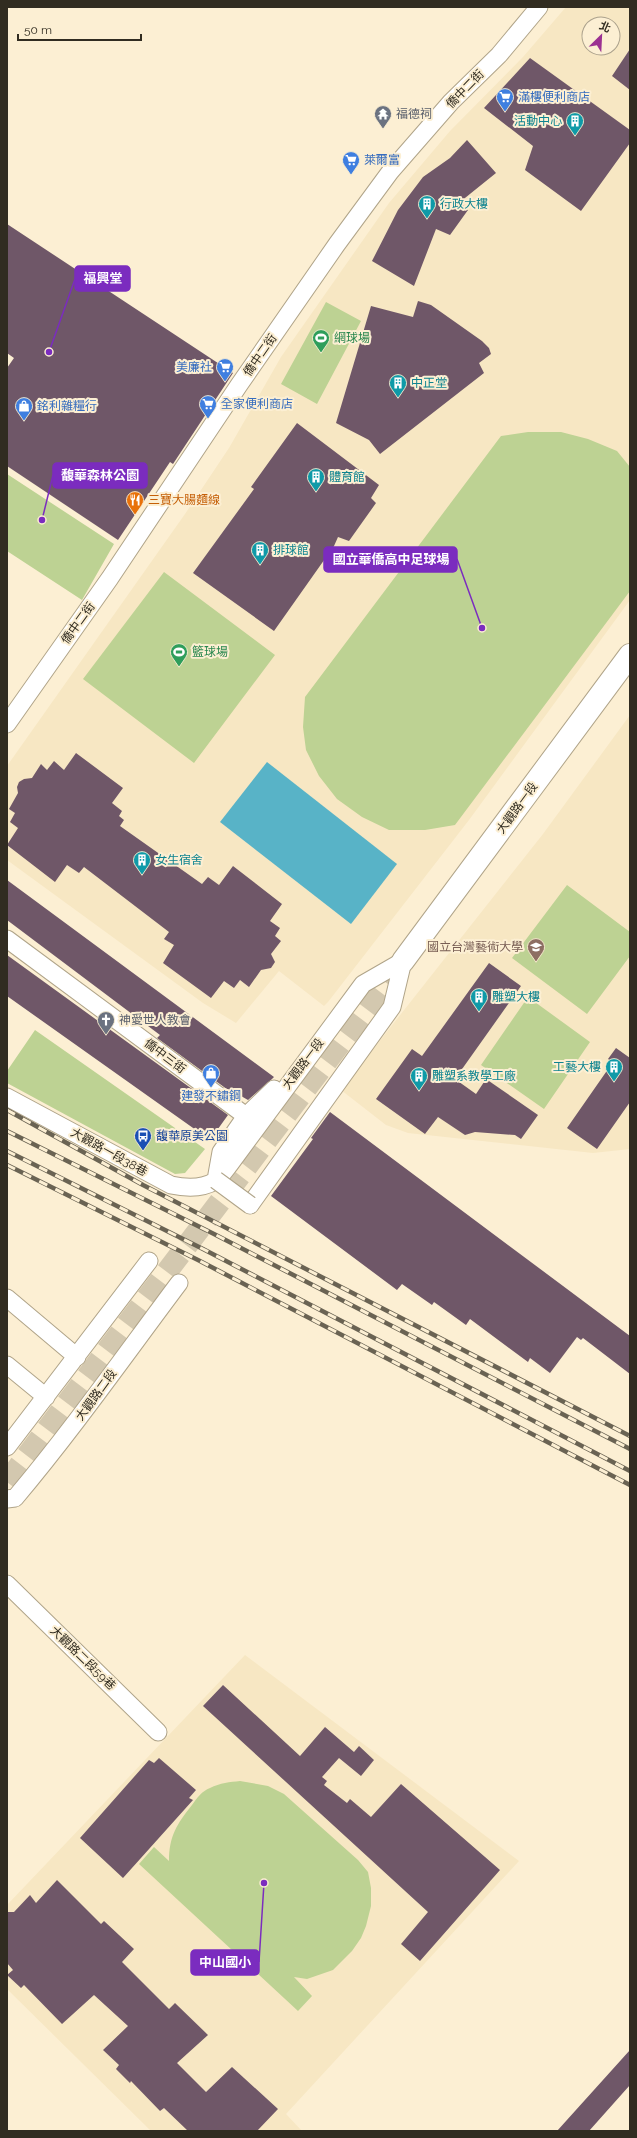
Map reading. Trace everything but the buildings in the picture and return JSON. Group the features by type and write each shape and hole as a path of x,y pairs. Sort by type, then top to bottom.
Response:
{"main road":[{"name":"大觀路一段","path":"403,961 630,655"}],"street":[{"name":"僑中二街","path":"7,724 110,578 239,385 337,244 390,172 451,102 499,55 539,7"},
{"name":"僑中三街","path":"7,939 246,1116"},
{"name":"大觀路一段","path":"403,961 392,1007 250,1205 216,1180 363,984 403,961"},
{"path":"216,1180 221,1152 246,1116 274,1090 287,1085"},
{"name":"大觀路一段38巷","path":"7,1096 171,1186 186,1188 216,1180"},
{"path":"7,1447 77,1357 149,1260"},
{"name":"大觀路二段","path":"7,1499 15,1498 24,1488 74,1424 178,1283"},
{"path":"7,1298 77,1357"},
{"path":"7,1365 46,1397"},
{"name":"大觀路二段59巷","path":"7,1584 158,1732"}],"shaded area":[{"path":"566,7 630,7 630,600 469,820 328,1002 324,1006 279,971 236,1023 203,1003 7,860 7,766 185,514 229,448 281,357 389,203 450,131 523,57"},
{"name":"國立台灣藝術大學","path":"630,715 630,1149 593,1153 408,1133 386,1125 341,1090 543,834"},
{"path":"245,1655 519,1861 286,2114 302,2131 151,2131 7,1989 7,1905"}],"green space":[{"name":"網球場","path":"326,302 361,321 317,404 281,384"},
{"path":"528,432 561,432 588,439 617,451 630,467 630,591 455,825 425,830 389,830 362,817 337,799 319,776 306,750 303,727 305,697 501,436"},
{"path":"7,474 114,544 82,600 7,551"},
{"name":"籃球場","path":"164,572 275,655 194,763 83,679"},
{"path":"567,885 630,932 630,956 587,1014 512,958"},
{"path":"528,997 590,1042 544,1109 481,1065"},
{"path":"35,1030 205,1149 185,1173 175,1174 7,1083 7,1071"},
{"path":"240,1781 268,1786 284,1794 358,1860 368,1872 371,1888 371,1906 361,1938 352,1951 333,1970 307,1979 294,1977 312,1996 298,2011 139,1864 154,1847 169,1861 172,1837 178,1824 198,1797 214,1786"}],"water":[{"path":"267,762 397,864 351,924 220,822"}],"tunnel":[{"path":"7,1482 403,961"}],"railway":[{"path":"7,1110 143,1185 630,1436"},
{"path":"7,1131 214,1234 630,1449"},
{"path":"7,1151 203,1249 630,1471"},
{"path":"7,1165 198,1260 630,1485"}],"place":[{"name":"滿樓便利商店","path":"505,112"},
{"name":"福德祠","path":"383,129"},
{"name":"活動中心","path":"575,136"},
{"name":"萊爾富","path":"351,175"},
{"name":"行政大樓","path":"427,219"},
{"name":"福興堂","path":"49,352"},
{"name":"網球場","path":"321,353"},
{"name":"美廉社","path":"225,382"},
{"name":"中正堂","path":"398,398"},
{"name":"全家便利商店","path":"208,419"},
{"name":"銘利雜糧行","path":"24,421"},
{"name":"體育館","path":"316,492"},
{"name":"三寶大腸麵線","path":"135,515"},
{"name":"馥華森林公園","path":"42,520"},
{"name":"排球館","path":"260,565"},
{"name":"國立華僑高中足球場","path":"482,628"},
{"name":"籃球場","path":"179,667"},
{"name":"女生宿舍","path":"142,875"},
{"name":"國立台灣藝術大學","path":"536,962"},
{"name":"雕塑大樓","path":"479,1012"},
{"name":"神愛世人教會","path":"106,1035"},
{"name":"工藝大樓","path":"614,1082"},
{"name":"建發不鏽鋼","path":"211,1088"},
{"name":"雕塑系教學工廠","path":"419,1091"},
{"name":"馥華原美公園","path":"143,1151"},
{"name":"中山國小","path":"264,1883"}]}
